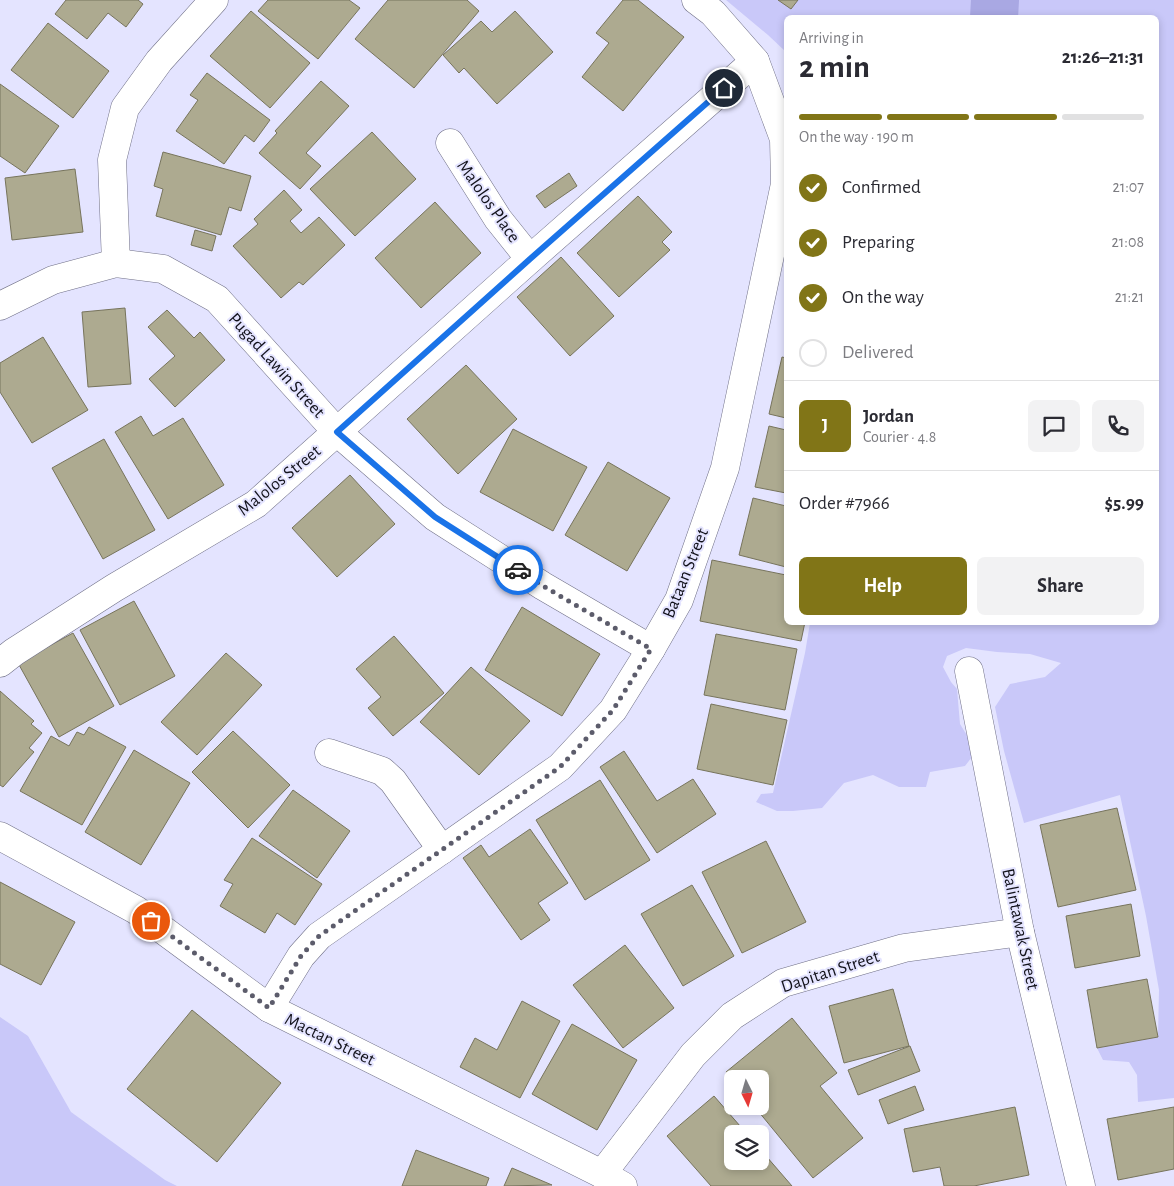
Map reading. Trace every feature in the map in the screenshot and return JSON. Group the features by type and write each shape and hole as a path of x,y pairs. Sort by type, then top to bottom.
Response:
{"street":[{"path":"116,263 112,160 125,108 159,61 214,0"},
{"name":"Bataan Street","path":"696,0 713,12 754,61 784,138"},
{"name":"Malolos Street","path":"0,663 114,588 256,504 754,61"},
{"name":"Malolos Place","path":"450,143 498,219 530,259"},
{"name":"Bataan Street","path":"269,1008 301,956 319,936 560,767 613,710 679,600 725,468 784,189"},
{"name":"Pugad Lawin Street","path":"0,306 53,280 116,263 163,269 217,298 337,432 435,517 543,586 651,649"},
{"name":"Balintawak Street","path":"970,671 1020,932 1081,1186"},
{"path":"329,753 382,771 393,781 442,850"},
{"name":"Mactan Street","path":"0,836 136,910 269,1008 612,1180"},
{"name":"Dapitan Street","path":"612,1180 693,1055 732,1016 783,983 904,948 1020,932"}],"shaded area":[{"path":"726,0 1174,0 1174,1098 1138,1102 1137,1075 1129,1062 1103,1060 1097,1048 1158,1037 1159,990 1146,916 1120,795 1024,823 1004,751 995,707 1010,684 1045,677 1061,663 1030,654 966,648 947,656 943,667 957,689 960,724 971,742 975,753 965,766 930,772 926,787 899,787 873,775 844,783 822,808 777,811 756,802 761,794 773,793 810,625 1159,625 1159,15 784,15 784,50"},
{"path":"0,1017 28,1036 71,1112 165,1180 177,1186 0,1186"}],"building":[{"path":"66,0 138,0 143,4 126,27 108,13 87,39 55,14"},
{"path":"268,0 349,0 360,8 318,59 258,11"},
{"path":"388,0 467,0 479,11 414,88 355,39"},
{"path":"623,0 638,0 684,37 623,111 582,77 609,43 596,33"},
{"path":"778,0 798,0 791,9"},
{"path":"251,11 310,63 270,108 210,56"},
{"path":"515,11 553,52 497,104 464,68 459,73 443,55 481,21 492,32"},
{"path":"48,23 109,71 73,118 11,70"},
{"path":"207,73 270,120 254,142 245,135 224,164 176,131 198,100 190,95"},
{"path":"321,81 349,106 306,153 321,166 300,189 259,153 277,133 275,131"},
{"path":"0,84 59,126 25,173 0,156"},
{"path":"372,132 416,179 355,236 310,189"},
{"path":"163,152 251,176 241,211 229,207 221,235 156,216 163,189 154,186"},
{"path":"75,169 83,232 12,240 5,178"},
{"path":"569,173 577,186 545,208 536,196"},
{"path":"284,190 302,210 290,221 301,233 319,217 345,245 303,285 299,282 281,298 233,246 258,224 254,219"},
{"path":"638,196 672,232 662,242 670,250 619,297 577,253"},
{"path":"435,202 481,253 421,308 375,258"},
{"path":"195,230 216,236 212,251 191,245"},
{"path":"561,257 614,316 570,356 517,297"},
{"path":"125,308 131,384 88,387 82,312"},
{"path":"167,310 194,338 200,332 225,360 175,407 149,379 175,356 148,327"},
{"path":"43,337 88,410 32,443 0,392 0,363"},
{"path":"782,357 784,358 784,418 769,414"},
{"path":"466,365 517,419 458,474 407,419"},
{"path":"141,416 153,436 183,418 224,485 168,519 115,432"},
{"path":"769,426 784,430 784,493 755,487"},
{"path":"513,429 587,467 553,531 480,492"},
{"path":"104,439 155,530 103,559 52,468"},
{"path":"608,462 670,498 627,571 565,535"},
{"path":"350,475 395,524 337,577 292,528"},
{"path":"753,498 784,506 784,566 739,555"},
{"path":"712,560 784,575 784,625 804,625 801,641 700,621"},
{"path":"134,601 175,676 120,705 80,630"},
{"path":"522,607 600,654 562,716 485,670"},
{"path":"73,633 114,706 59,737 18,663"},
{"path":"716,634 797,649 785,710 704,695"},
{"path":"394,636 444,693 393,736 368,708 381,697 356,669"},
{"path":"226,653 262,685 197,755 161,722"},
{"path":"471,667 530,721 479,775 420,722"},
{"path":"0,691 34,721 31,724 42,733 29,748 34,752 3,787 0,785"},
{"path":"711,704 787,720 773,785 697,769"},
{"path":"89,727 126,747 82,825 20,791 51,736 69,746 77,732 84,735"},
{"path":"233,731 290,785 248,828 192,772"},
{"path":"134,750 190,783 141,865 85,832"},
{"path":"624,751 657,801 693,779 716,814 657,853 600,767"},
{"path":"600,780 650,860 585,900 536,820"},
{"path":"293,790 350,831 317,878 259,836"},
{"path":"1117,808 1136,890 1058,907 1040,825"},
{"path":"530,829 568,883 538,903 550,920 521,940 463,858 481,845 489,857"},
{"path":"252,838 322,884 295,925 277,913 265,933 220,906 233,884 224,880"},
{"path":"766,841 806,922 742,953 702,872"},
{"path":"0,882 75,922 41,985 0,964"},
{"path":"692,885 734,956 683,986 641,914"},
{"path":"1131,904 1140,956 1075,968 1066,916"},
{"path":"625,945 674,1008 623,1048 573,985"},
{"path":"1147,979 1158,1037 1097,1048 1087,990"},
{"path":"893,989 909,1046 844,1063 829,1006"},
{"path":"522,1001 560,1021 520,1098 460,1067 475,1038 497,1050"},
{"path":"192,1010 281,1083 217,1162 127,1089"},
{"path":"792,1018 837,1073 820,1086 863,1138 813,1178 761,1115 769,1115 769,1070 728,1070"},
{"path":"572,1024 637,1060 597,1130 532,1094"},
{"path":"910,1046 920,1071 858,1095 848,1070"},
{"path":"915,1086 924,1110 888,1124 879,1100"},
{"path":"714,1096 724,1108 724,1115 730,1115 739,1125 724,1125 724,1170 769,1170 769,1159 792,1186 711,1186 667,1136"},
{"path":"1015,1107 1029,1175 974,1186 944,1186 940,1167 913,1172 904,1129"},
{"path":"1174,1107 1174,1169 1118,1180 1107,1119"},
{"path":"416,1150 489,1178 486,1186 402,1186"},
{"path":"512,1168 552,1185 504,1186"}],"waterway":[{"path":"994,15 995,0"}],"way so far":[{"path":"151,921 269,1008 301,956 319,936 560,767 613,710 651,649 518,570"}],"route":[{"path":"518,570 435,517 337,432 724,88"}]}
